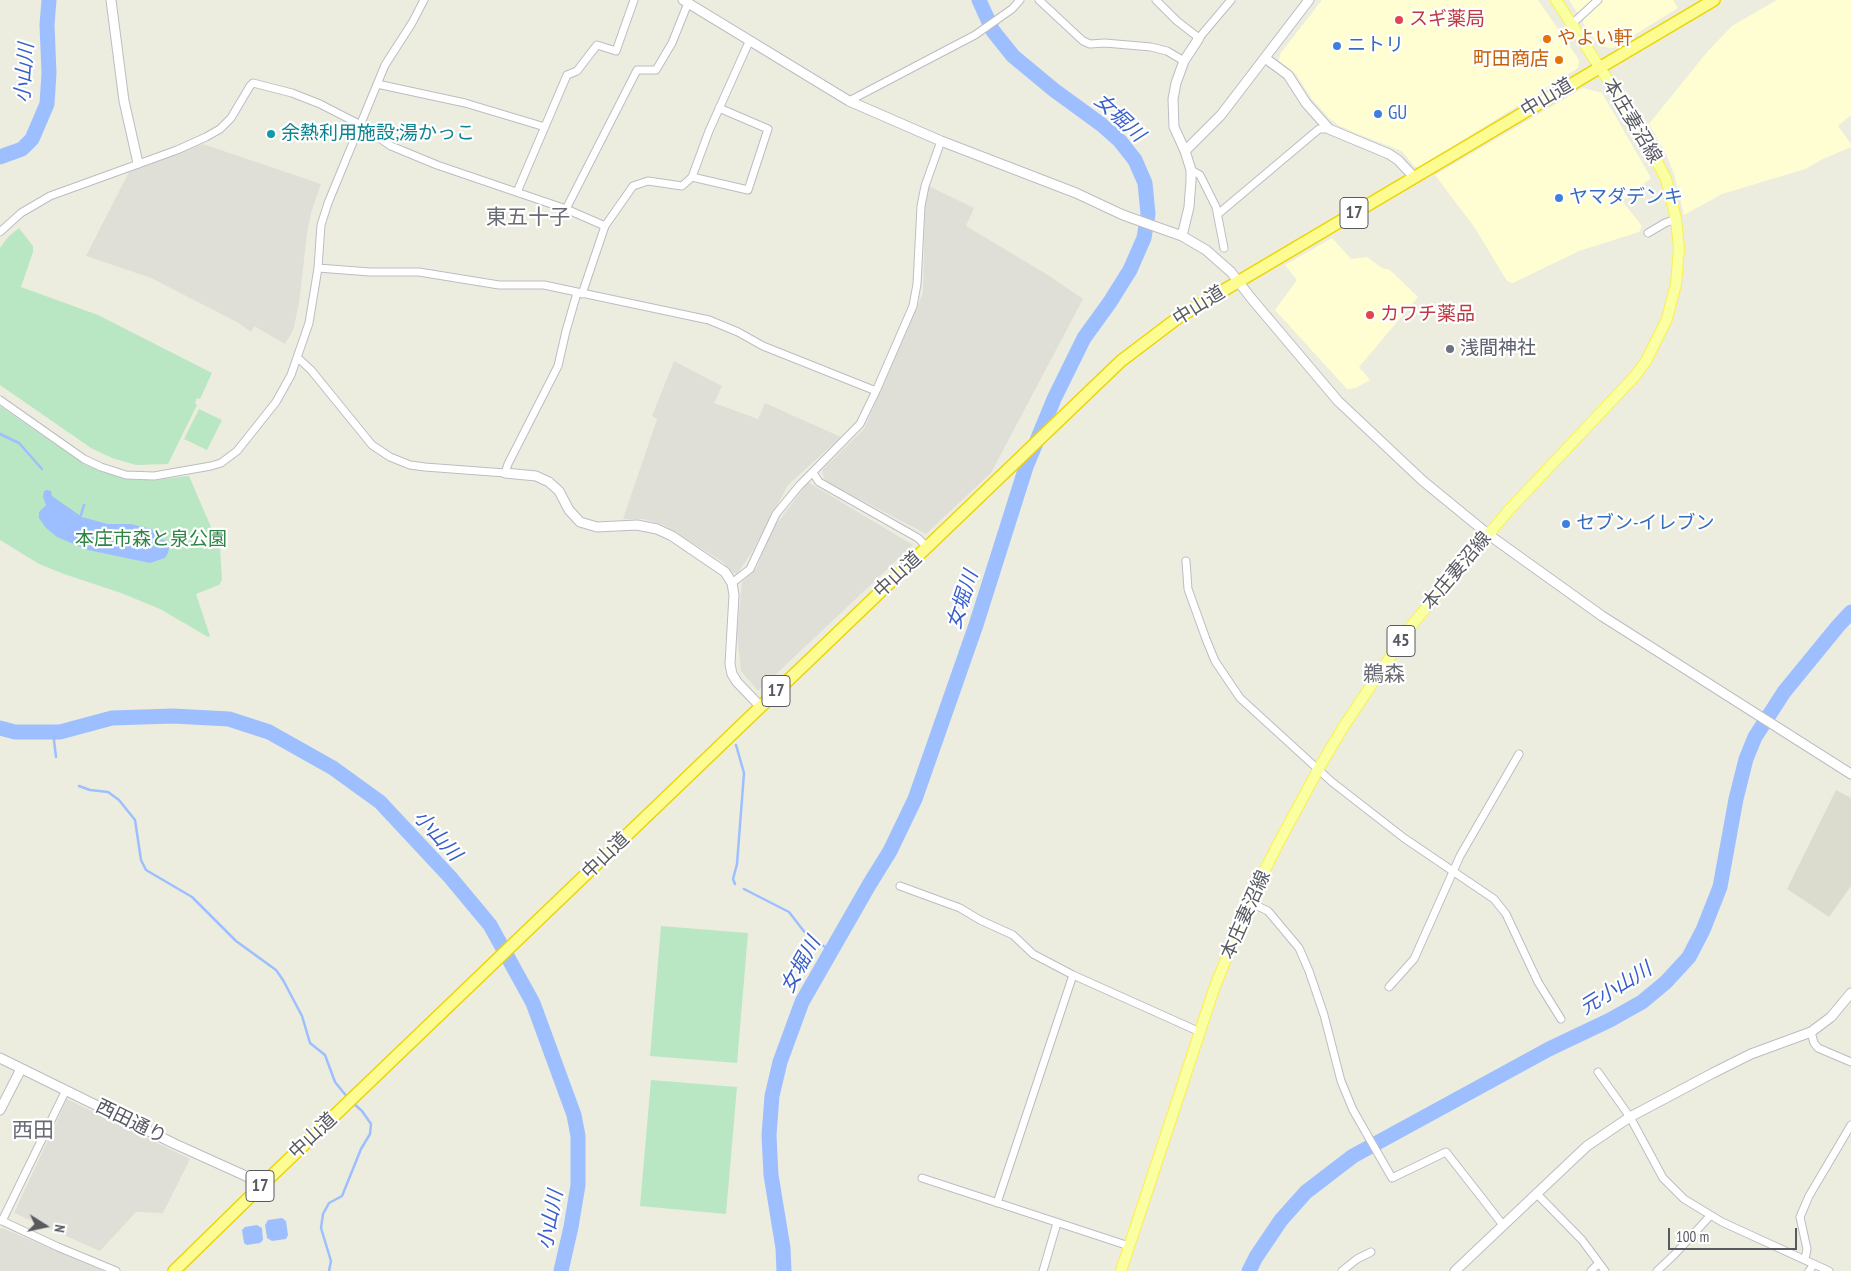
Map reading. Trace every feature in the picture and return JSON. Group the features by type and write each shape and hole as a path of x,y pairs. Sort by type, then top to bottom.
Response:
{"highway":[{"name":"中山道","path":"174,1271 1115,366 1179,317 1714,0"}],"main road":[{"name":"本庄妻沼線","path":"1121,1271 1214,989 1249,902 1319,768 1344,726 1411,626 1509,510 1617,396 1646,361 1660,334 1672,301 1678,266 1676,219 1666,179 1641,131 1556,0"}],"street":[{"path":"111,0 124,101 138,162"},
{"path":"0,400 84,459 101,467 134,476 172,474 221,463 237,451 258,427 279,397 298,358 309,322 318,268 321,225 339,173 385,65 412,23 424,0"},
{"path":"517,192 567,75 577,71 597,45 616,51 634,0"},
{"path":"849,101 975,35 1012,9 1020,0"},
{"path":"1039,0 1082,41 1090,44 1105,43 1151,47 1167,51 1184,61"},
{"path":"1156,0 1177,21 1199,38"},
{"path":"1182,236 1191,192 1191,170 1174,127 1172,113 1176,83 1184,61 1199,38 1231,0"},
{"path":"1185,151 1221,115 1309,0"},
{"path":"1572,24 1598,0"},
{"path":"566,209 637,70 656,70 672,43 686,1 749,42 849,101 941,141 1182,236 1215,256 1231,272 1338,401 1422,480 1489,535 1602,616 1850,771"},
{"path":"505,473 558,366 566,331 605,226 633,186 648,181 682,186 692,178 709,131 749,42"},
{"path":"1265,58 1288,75 1306,103 1329,129"},
{"path":"0,232 21,213 50,196 138,162 184,147 206,137 220,128 234,114 253,83 300,96 360,124 391,146 453,171 566,209 605,226"},
{"path":"377,84 465,103 545,127"},
{"path":"692,178 748,190 768,129 720,108"},
{"path":"1218,214 1319,129 1329,129 1389,154 1398,160 1414,178"},
{"path":"732,583 750,568 776,514 799,486 860,424 876,391 912,306 917,284 922,199 941,141"},
{"path":"1191,170 1200,175 1218,214 1224,248"},
{"path":"1648,233 1676,219"},
{"path":"318,268 370,272 419,272 499,285 544,285 709,320 738,332 762,346 876,391"},
{"path":"298,358 311,370 372,445 390,457 410,465 425,467 536,476 549,482 559,491 574,517 580,522 597,527 637,525 650,527 665,533 725,572 734,589 730,664 732,674 736,682 760,706"},
{"path":"813,473 819,482 918,538 927,547"},
{"path":"1186,561 1188,588 1215,661 1240,698 1319,768 1332,782 1404,838 1494,898 1506,914 1538,982 1561,1020"},
{"path":"1389,988 1414,959 1453,870 1519,754"},
{"path":"900,886 960,908 980,920 1013,935 1033,954 1073,975 1200,1032"},
{"path":"1249,902 1268,911 1299,948 1324,1015 1341,1081 1360,1124 1392,1178 1446,1152 1503,1225"},
{"path":"998,1203 1073,975"},
{"path":"1455,1271 1587,1146 1630,1116 1751,1054 1811,1032 1831,1017 1851,993"},
{"path":"1811,1032 1818,1048 1851,1062"},
{"name":"西田通り","path":"0,1058 175,1144 248,1176 261,1186"},
{"path":"0,1110 22,1068"},
{"path":"1598,1072 1630,1116 1664,1178 1684,1199 1710,1216 1830,1271"},
{"path":"66,1090 1,1221 116,1271"},
{"path":"1805,1260 1807,1249 1800,1217 1809,1196 1851,1124"},
{"path":"922,1178 1129,1246"},
{"path":"1536,1193 1582,1240 1605,1271"},
{"path":"1657,1271 1710,1216"},
{"path":"1044,1271 1057,1223"},
{"path":"1342,1271 1356,1259 1371,1252"},
{"path":"1591,1271 1600,1263"},
{"path":"1809,1271 1814,1264"}],"shaded area":[{"path":"1322,0 1538,0 1579,60 1578,68 1419,168 1414,166 1402,151 1340,126 1329,118 1312,99 1296,74 1279,61 1280,54"},
{"path":"1569,0 1593,0 1580,13 1576,11"},
{"path":"1603,0 1673,0 1678,8 1613,48 1599,46 1583,23 1584,17"},
{"path":"1777,0 1851,0 1851,115 1838,126 1851,144 1851,147 1805,169 1722,194 1684,215 1674,174 1666,154 1649,124 1708,51 1732,26"},
{"path":"1583,88 1602,93 1651,178 1622,201 1642,226 1639,232 1579,251 1513,283 1507,281 1475,228 1435,175"},
{"path":"203,144 321,184 311,213 307,234 299,303 293,331 285,344 254,326 251,332 237,322 151,278 86,256 130,170"},
{"path":"929,186 974,208 966,226 1048,275 1083,299 991,473 926,534 825,481 822,470 864,429 923,293 925,198"},
{"path":"1332,238 1351,259 1367,257 1382,268 1390,270 1418,297 1359,367 1370,380 1356,388 1347,389 1275,310 1297,280 1285,265"},
{"path":"674,361 722,386 714,403 758,419 765,403 841,437 788,485 752,552 737,574 732,573 723,562 664,525 643,519 623,519 657,419 652,416"},
{"path":"808,482 913,545 758,691 741,671 737,632 742,582 757,567 772,530"},
{"path":"1836,790 1851,798 1851,886 1829,917 1787,889"},
{"path":"67,1099 190,1159 163,1213 136,1212 100,1251 14,1213"},
{"path":"2,1228 104,1271 0,1271 0,1229"}],"green space":[{"path":"19,228 33,246 33,252 21,287 98,315 212,373 200,399 197,398 195,403 197,405 168,464 136,465 112,458 91,448 0,385 0,248 8,237"},
{"name":"本庄市森と泉公園","path":"0,406 84,464 104,472 126,479 140,480 189,476 220,548 222,580 219,585 196,594 210,636 208,637 160,609 39,564 0,540"},
{"path":"199,409 222,420 207,450 184,439"},
{"path":"661,926 748,933 737,1063 650,1056"},
{"path":"651,1080 737,1087 726,1214 640,1206"}],"water":[{"path":"44,491 51,491 52,496 82,517 108,524 131,524 151,529 159,534 167,544 169,548 168,553 165,558 150,563 88,550 57,537 46,528 39,518 39,512 46,505 43,497"},
{"path":"282,1218 286,1221 288,1235 286,1239 272,1241 267,1238 265,1225 268,1220"},
{"path":"257,1225 262,1228 263,1240 260,1243 247,1245 244,1243 242,1230 245,1227"}],"waterway":[{"name":"小山川","path":"0,157 22,149 32,139 47,104 49,73 47,25 49,0"},
{"name":"女堀川","path":"784,1271 783,1248 771,1175 769,1135 772,1096 780,1062 802,1002 890,851 915,799 976,625 1026,467 1054,399 1084,338 1130,270 1144,238 1148,214 1145,183 1135,160 1120,141 1013,56 993,31 979,0"},
{"path":"0,434 19,443 42,469"},
{"path":"80,518 84,505"},
{"name":"元小山川","path":"1249,1271 1256,1257 1281,1220 1306,1192 1353,1156 1549,1049 1610,1020 1642,1002 1666,982 1689,957 1703,930 1720,887 1736,799 1746,759 1755,737 1784,692 1851,612"},
{"name":"小山川","path":"0,728 15,732 60,732 112,718 173,716 229,719 269,732 333,768 380,802 450,877 490,925 533,1003 574,1115 578,1136 578,1185 561,1271"},
{"path":"53,732 56,757"},
{"path":"735,884 733,879 737,864 744,773 736,745"},
{"path":"79,786 90,790 108,792 119,800 135,820 141,860 146,870 192,897 236,941 276,970 302,1016 310,1043 325,1055 335,1082 348,1098"},
{"path":"744,889 789,912 806,934 831,951"},
{"path":"329,1271 331,1261 321,1228 323,1214 329,1203 342,1196 361,1149 370,1134 371,1124 362,1111 352,1102"}],"place":[{"name":"スギ薬局","path":"1399,20"},
{"name":"やよい軒","path":"1547,39"},
{"name":"ニトリ","path":"1337,46"},
{"name":"町田商店","path":"1559,60"},
{"name":"GU","path":"1378,114"},
{"name":"余熱利用施設;湯かっこ","path":"271,134"},
{"name":"ヤマダデンキ","path":"1559,198"},
{"name":"カワチ薬品","path":"1370,315"},
{"name":"浅間神社","path":"1450,349"},
{"name":"セブン-イレブン","path":"1566,524"}],"district":[{"name":"東五十子","path":"528,218"},
{"name":"鵜森","path":"1384,675"},
{"name":"西田","path":"33,1131"}]}
